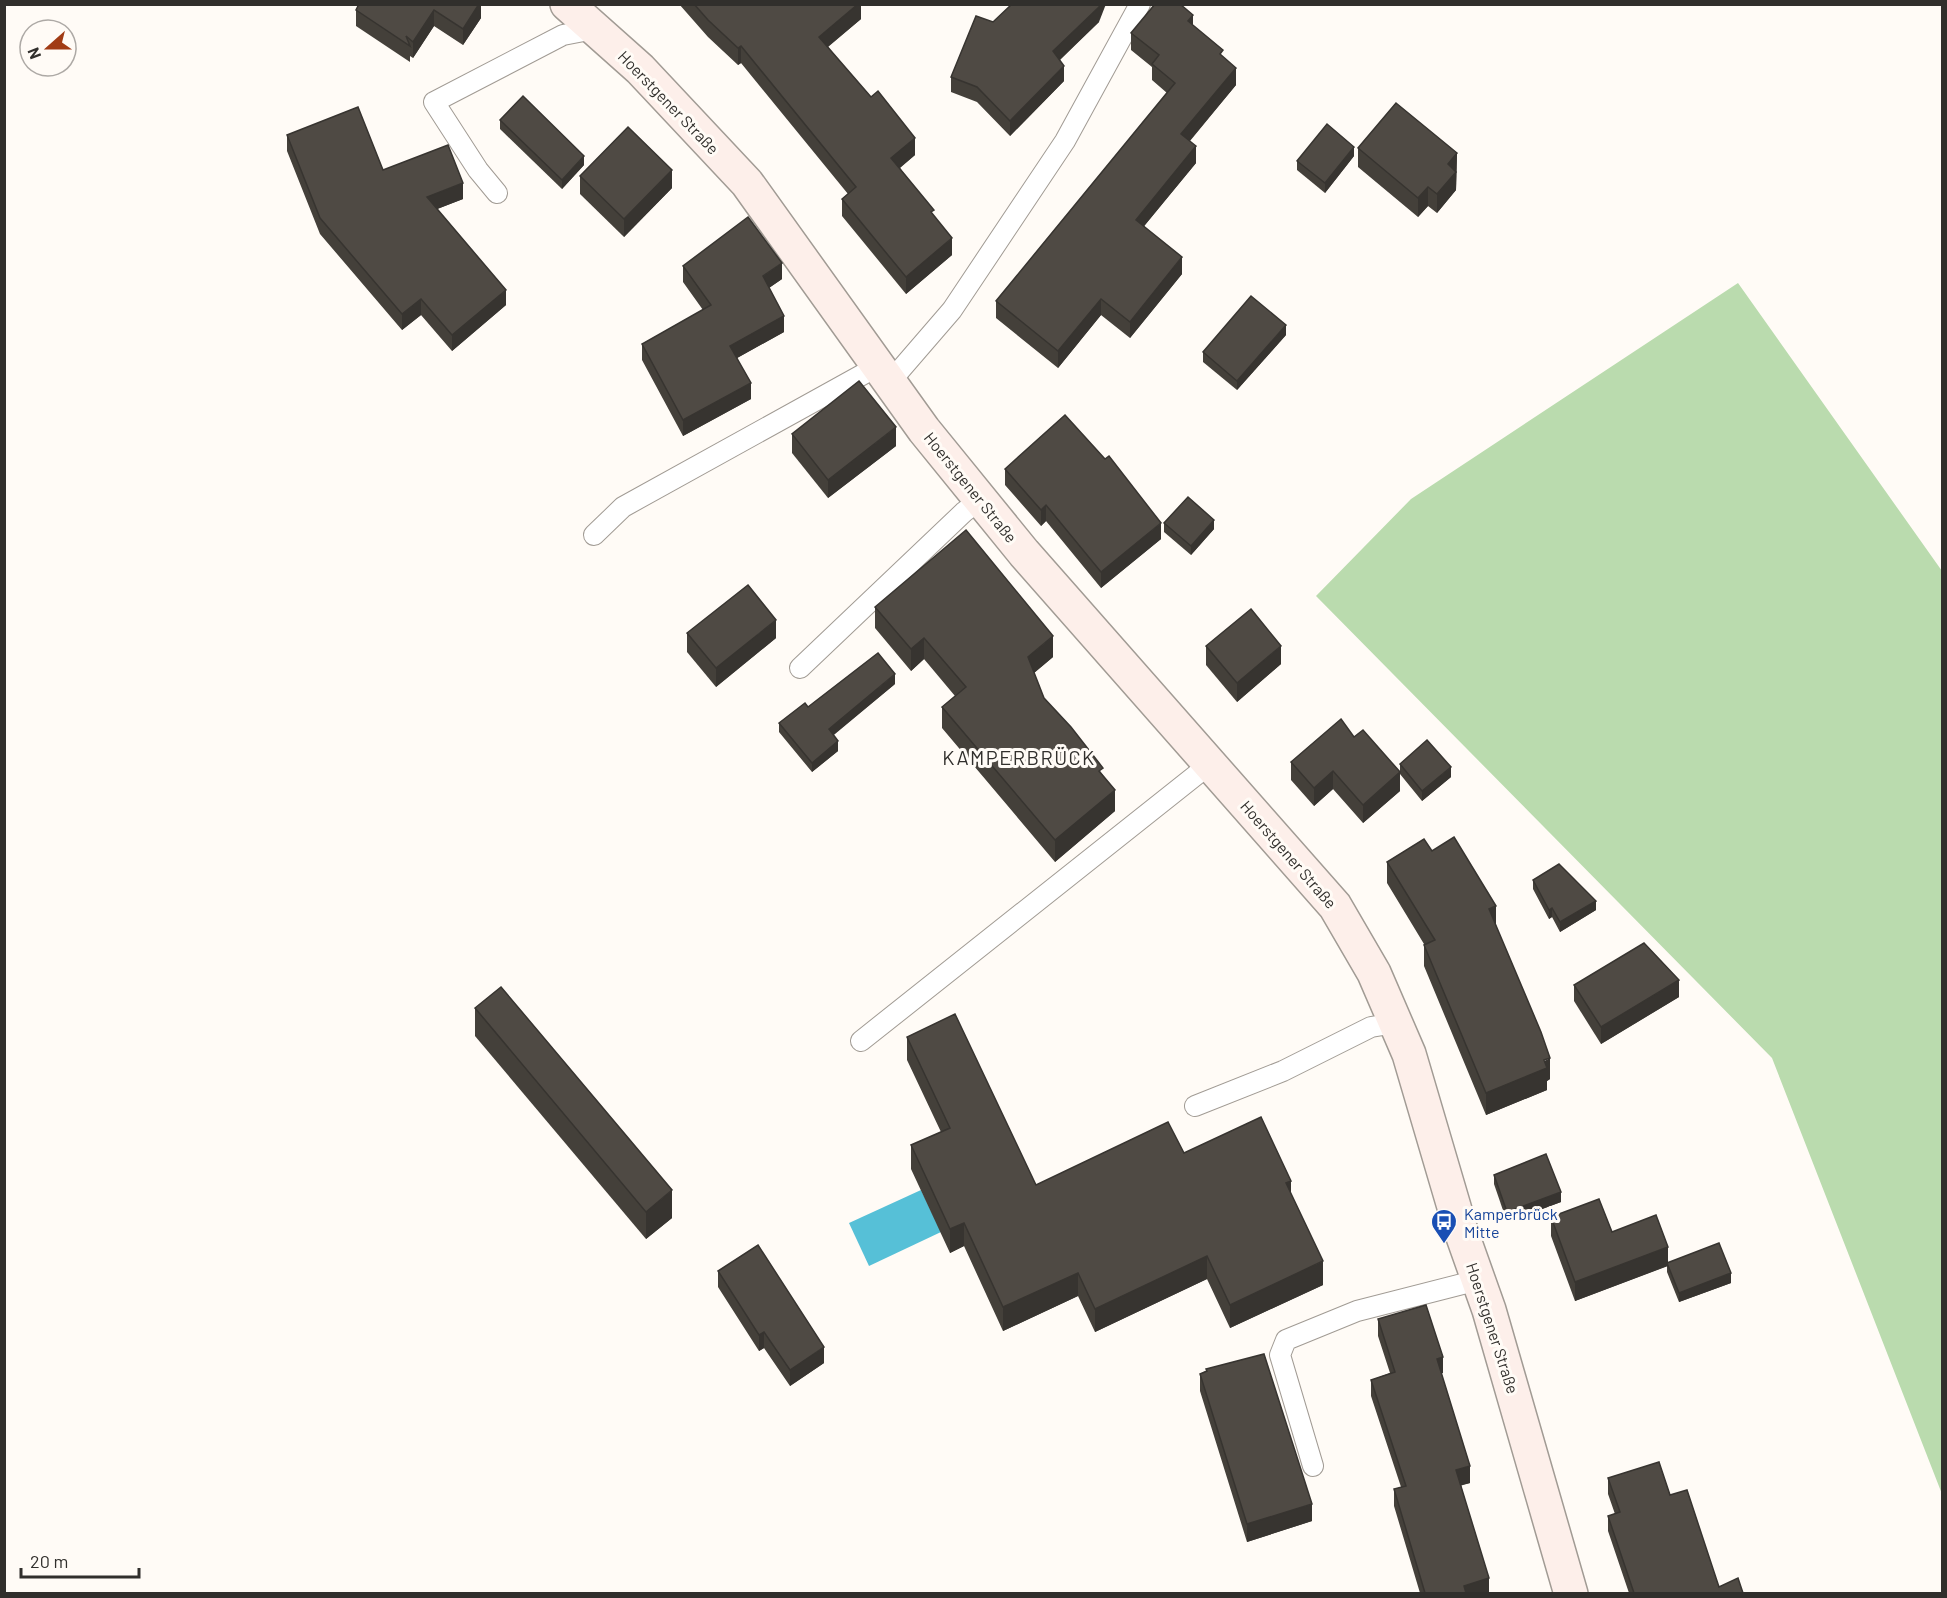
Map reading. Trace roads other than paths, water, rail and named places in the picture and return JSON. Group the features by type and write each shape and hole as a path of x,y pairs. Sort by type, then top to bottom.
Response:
{"main road":[{"name":"Hoerstgener Straße","path":"567,4 640,69 747,183 924,430 1024,553 1335,906 1374,973 1409,1054 1459,1223 1489,1310 1571,1593"}],"lane":[{"path":"594,535 623,507 884,374 952,310 1065,141 1140,4"},
{"path":"497,193 478,170 434,102 563,35 594,29"},
{"path":"801,668 862,607 981,499"},
{"path":"861,1041 1210,764"},
{"path":"1195,1106 1283,1071 1371,1027 1395,1023"},
{"path":"1313,1466 1280,1355 1286,1340 1357,1311 1478,1280"}],"water":[{"path":"921,1190 941,1232 869,1266 849,1223"}],"place":[{"name":"Kamperbrück Mitte","path":"1444,1245"}],"district":[{"name":"KAMPERBRÜCK","path":"1019,757"}]}
